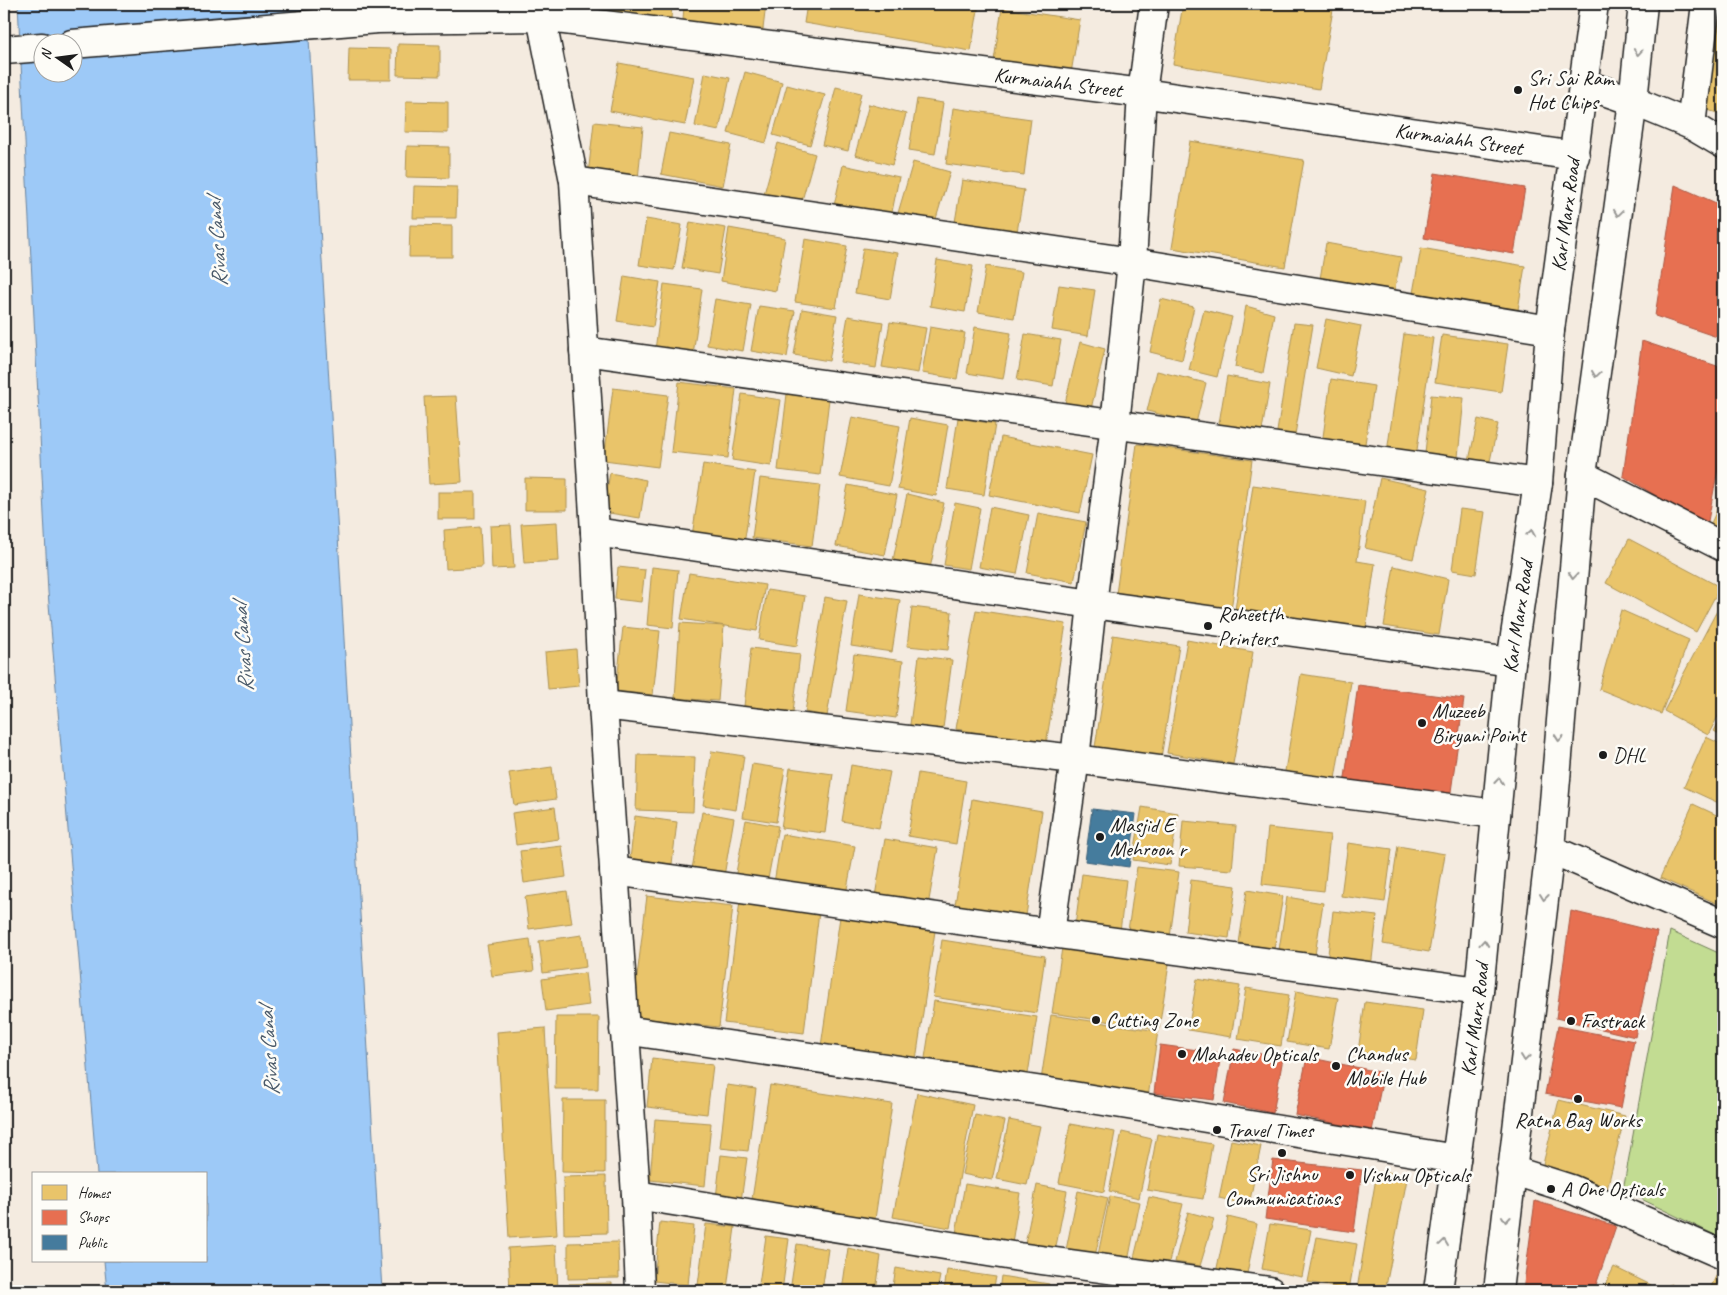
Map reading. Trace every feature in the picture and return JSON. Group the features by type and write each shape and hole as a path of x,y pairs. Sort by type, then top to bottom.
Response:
{"street":[{"path":"1050,933 1075,759 1115,424 1132,262 1142,92 1154,4"},
{"name":"Karl Marx Road","path":"1438,1291 1479,991 1511,662 1538,483 1550,330 1594,4"},
{"path":"1498,1291 1550,849 1582,475 1633,101 1643,4"},
{"path":"1691,125 1706,4"},
{"path":"540,10 574,181 595,532 603,705 636,1195 640,1291"},
{"name":"Kurmaiahh Street","path":"82,43 377,19 540,10 1142,92 1574,156"},
{"path":"4,50 32,48"},
{"path":"1584,84 1633,101 1691,125 1723,144"},
{"path":"574,181 1132,262 1550,330"},
{"path":"584,351 1538,483"},
{"path":"1582,475 1723,547"},
{"path":"595,532 1511,662"},
{"path":"603,705 1075,759 1496,814"},
{"path":"1550,849 1723,924"},
{"path":"614,871 1050,933 1479,991"},
{"path":"624,1030 1043,1091 1456,1159"},
{"path":"1511,1170 1571,1189 1723,1255"},
{"path":"636,1195 1020,1257 1270,1291"}],"green space":[{"path":"1670,931 1723,955 1723,1239 1623,1190"}],"water":[{"name":"Rivas Canal","path":"18,4 307,4 382,1291 107,1291 104,1262 208,1262 208,1172 97,1172 48,592"}],"building: Homes":[{"path":"591,4 672,4 671,19 590,11"},
{"path":"684,4 766,4 763,29 683,21"},
{"path":"807,4 979,4 971,51 804,23"},
{"path":"1183,4 1334,4 1319,89 1173,64"},
{"path":"1711,4 1723,4 1723,99 1718,113 1684,104"},
{"path":"1002,8 1080,20 1070,79 993,67"},
{"path":"398,44 440,45 440,76 397,75"},
{"path":"349,48 391,49 391,80 348,80"},
{"path":"619,63 694,77 685,125 610,111"},
{"path":"745,72 782,82 766,143 728,133"},
{"path":"705,73 730,78 719,131 695,126"},
{"path":"787,85 825,95 810,145 773,135"},
{"path":"836,87 861,93 848,151 822,145"},
{"path":"917,99 943,103 935,154 909,150"},
{"path":"406,101 448,102 448,133 405,132"},
{"path":"869,104 906,114 892,165 855,155"},
{"path":"953,108 1031,119 1024,175 946,164"},
{"path":"594,122 643,127 638,180 588,175"},
{"path":"669,133 731,145 723,186 661,174"},
{"path":"1190,141 1304,160 1285,267 1172,248"},
{"path":"778,143 815,154 801,204 764,194"},
{"path":"407,146 449,147 449,178 406,177"},
{"path":"913,162 950,172 935,222 898,213"},
{"path":"843,165 899,177 890,222 833,210"},
{"path":"962,180 1024,190 1016,238 954,228"},
{"path":"414,186 457,187 456,218 413,218"},
{"path":"646,219 682,225 674,270 639,265"},
{"path":"690,222 726,228 718,274 682,268"},
{"path":"410,225 452,226 452,257 409,257"},
{"path":"729,228 785,238 776,291 721,281"},
{"path":"805,239 847,246 836,308 795,302"},
{"path":"1326,243 1401,257 1394,292 1320,279"},
{"path":"863,248 898,253 890,299 855,293"},
{"path":"1421,248 1525,266 1518,310 1413,293"},
{"path":"937,260 973,266 965,312 930,306"},
{"path":"986,266 1022,272 1014,318 978,312"},
{"path":"624,276 660,282 653,327 617,321"},
{"path":"664,284 702,289 693,355 655,350"},
{"path":"1059,285 1095,290 1088,336 1052,330"},
{"path":"715,299 751,305 743,351 707,345"},
{"path":"1161,299 1194,307 1182,360 1150,352"},
{"path":"759,306 795,311 787,357 751,351"},
{"path":"1246,306 1274,314 1263,373 1235,367"},
{"path":"802,309 837,315 829,361 794,355"},
{"path":"1204,310 1232,317 1217,377 1189,370"},
{"path":"848,316 883,322 876,368 840,362"},
{"path":"1326,319 1361,326 1351,376 1316,368"},
{"path":"890,322 926,328 918,373 882,367"},
{"path":"1294,323 1313,325 1294,441 1276,438"},
{"path":"930,327 965,333 957,379 922,373"},
{"path":"975,327 1011,333 1003,379 967,373"},
{"path":"1025,334 1061,340 1053,386 1017,380"},
{"path":"1404,334 1433,338 1416,457 1387,452"},
{"path":"1442,335 1508,344 1501,392 1435,382"},
{"path":"1080,342 1105,349 1091,409 1065,403"},
{"path":"1157,371 1206,383 1196,423 1147,411"},
{"path":"1227,376 1270,384 1261,436 1218,429"},
{"path":"1331,379 1374,386 1364,450 1322,444"},
{"path":"679,382 736,389 728,458 671,452"},
{"path":"613,388 668,395 658,467 604,460"},
{"path":"742,394 781,400 771,466 732,460"},
{"path":"787,394 829,399 820,475 778,470"},
{"path":"1431,395 1464,398 1458,457 1425,453"},
{"path":"456,396 462,482 429,484 424,397"},
{"path":"852,417 900,426 889,486 840,477"},
{"path":"910,418 948,425 936,496 898,489"},
{"path":"958,418 995,424 984,495 947,489"},
{"path":"1478,419 1498,424 1488,470 1468,465"},
{"path":"1001,437 1092,455 1080,513 989,495"},
{"path":"1137,444 1252,460 1231,610 1116,594"},
{"path":"703,464 755,472 744,544 692,536"},
{"path":"610,473 646,480 640,518 603,512"},
{"path":"525,478 567,479 567,510 525,510"},
{"path":"760,478 820,485 812,546 752,538"},
{"path":"1380,478 1429,489 1413,559 1365,548"},
{"path":"848,485 897,495 885,555 836,546"},
{"path":"1253,485 1365,501 1357,561 1375,564 1366,627 1235,610"},
{"path":"438,492 475,492 475,519 438,519"},
{"path":"907,494 944,503 929,573 892,565"},
{"path":"1723,496 1723,535 1709,528"},
{"path":"955,503 980,508 969,569 944,565"},
{"path":"990,507 1029,515 1017,574 979,567"},
{"path":"1460,509 1485,512 1476,574 1452,570"},
{"path":"1038,513 1086,522 1074,582 1027,573"},
{"path":"557,522 559,561 524,563 521,524"},
{"path":"511,525 514,568 492,569 490,526"},
{"path":"480,527 482,567 446,569 444,530"},
{"path":"1629,539 1720,587 1696,632 1606,583"},
{"path":"1394,566 1448,579 1439,635 1384,626"},
{"path":"618,567 645,570 641,602 615,599"},
{"path":"652,567 678,570 673,628 647,625"},
{"path":"689,573 765,585 757,631 681,619"},
{"path":"767,590 805,596 797,646 759,640"},
{"path":"859,594 900,600 892,652 851,646"},
{"path":"825,597 847,601 827,716 805,712"},
{"path":"1720,605 1723,607 1723,707 1708,735 1664,711"},
{"path":"912,607 952,612 948,650 907,646"},
{"path":"976,610 1066,624 1046,744 956,729"},
{"path":"1621,610 1689,640 1661,714 1599,689"},
{"path":"680,623 724,626 718,701 675,698"},
{"path":"623,627 660,631 653,695 616,691"},
{"path":"1113,635 1179,646 1161,758 1095,747"},
{"path":"1187,640 1253,652 1233,764 1167,753"},
{"path":"751,648 800,654 793,712 744,706"},
{"path":"576,649 579,686 548,689 545,652"},
{"path":"854,654 903,661 896,718 846,711"},
{"path":"919,656 952,660 942,736 909,732"},
{"path":"1301,674 1351,682 1334,785 1284,777"},
{"path":"1723,715 1723,736 1714,731"},
{"path":"1706,737 1723,745 1723,805 1684,787"},
{"path":"712,751 744,756 736,810 703,805"},
{"path":"638,755 695,757 693,812 636,810"},
{"path":"752,764 785,769 776,822 743,817"},
{"path":"851,765 890,772 879,828 842,821"},
{"path":"552,767 556,799 514,805 509,773"},
{"path":"790,768 833,774 825,833 781,828"},
{"path":"918,773 966,781 956,844 908,836"},
{"path":"972,799 1042,811 1025,922 954,911"},
{"path":"1693,804 1723,818 1723,906 1660,878"},
{"path":"555,807 559,839 516,845 512,813"},
{"path":"1142,807 1178,813 1170,865 1133,860"},
{"path":"702,812 734,818 724,876 692,869"},
{"path":"635,816 677,822 672,864 630,859"},
{"path":"746,820 778,826 767,884 735,878"},
{"path":"1183,821 1236,826 1232,870 1179,866"},
{"path":"1268,828 1330,835 1324,891 1262,884"},
{"path":"782,834 855,846 846,894 774,883"},
{"path":"885,839 938,848 928,906 875,896"},
{"path":"1348,843 1392,849 1385,902 1341,896"},
{"path":"562,846 566,877 524,883 520,851"},
{"path":"1398,846 1445,854 1429,952 1383,944"},
{"path":"1137,867 1179,872 1169,944 1127,938"},
{"path":"1082,874 1126,880 1120,932 1075,926"},
{"path":"1191,880 1236,886 1229,938 1185,932"},
{"path":"1247,890 1283,896 1274,949 1239,943"},
{"path":"567,891 572,923 529,929 525,897"},
{"path":"647,896 733,906 719,1027 632,1017"},
{"path":"1287,897 1323,903 1315,955 1279,950"},
{"path":"740,901 819,912 804,1033 724,1023"},
{"path":"1333,911 1377,916 1371,968 1327,963"},
{"path":"840,917 935,931 916,1060 821,1046"},
{"path":"582,935 586,967 543,973 539,941"},
{"path":"530,939 534,971 492,976 487,945"},
{"path":"942,940 1045,956 1037,1013 933,997"},
{"path":"1062,948 1169,964 1159,1029 1052,1013"},
{"path":"585,973 589,1005 546,1011 542,979"},
{"path":"1197,979 1240,986 1231,1037 1188,1030"},
{"path":"1246,988 1289,995 1281,1046 1238,1039"},
{"path":"1296,991 1338,998 1329,1049 1287,1042"},
{"path":"934,1001 1037,1017 1028,1074 925,1058"},
{"path":"1365,1002 1423,1010 1416,1060 1358,1052"},
{"path":"1051,1015 1158,1031 1148,1097 1041,1080"},
{"path":"556,1017 599,1017 598,1089 555,1089"},
{"path":"545,1028 557,1235 509,1238 497,1032"},
{"path":"652,1058 713,1065 707,1114 647,1107"},
{"path":"727,1085 756,1089 748,1151 720,1148"},
{"path":"770,1085 892,1104 875,1219 752,1199"},
{"path":"917,1093 973,1105 950,1228 893,1217"},
{"path":"563,1100 605,1100 605,1173 562,1172"},
{"path":"1559,1100 1625,1116 1607,1189 1541,1172"},
{"path":"975,1115 1005,1121 992,1180 962,1174"},
{"path":"655,1119 711,1123 705,1186 650,1180"},
{"path":"1009,1120 1040,1126 1027,1185 997,1179"},
{"path":"1070,1124 1115,1132 1104,1192 1059,1183"},
{"path":"1122,1132 1152,1139 1139,1198 1109,1191"},
{"path":"1157,1134 1212,1144 1203,1199 1147,1190"},
{"path":"1231,1140 1261,1146 1249,1205 1219,1198"},
{"path":"721,1155 747,1158 741,1201 716,1198"},
{"path":"1377,1172 1408,1174 1385,1291 1357,1289"},
{"path":"606,1176 607,1233 564,1234 563,1177"},
{"path":"965,1184 1020,1193 1012,1243 956,1233"},
{"path":"1037,1185 1067,1191 1055,1251 1025,1244"},
{"path":"1078,1191 1108,1198 1095,1256 1066,1250"},
{"path":"1110,1196 1140,1202 1128,1261 1098,1255"},
{"path":"1149,1197 1183,1204 1168,1266 1134,1258"},
{"path":"1188,1212 1214,1219 1200,1266 1175,1262"},
{"path":"1228,1217 1257,1224 1245,1283 1215,1277"},
{"path":"660,1222 694,1226 688,1285 654,1281"},
{"path":"706,1224 735,1227 727,1289 698,1285"},
{"path":"1270,1224 1311,1230 1302,1277 1262,1269"},
{"path":"766,1236 789,1239 782,1291 758,1291"},
{"path":"1317,1237 1357,1244 1349,1290 1308,1282"},
{"path":"618,1242 619,1278 568,1279 568,1243"},
{"path":"797,1244 828,1249 822,1291 790,1291"},
{"path":"556,1245 558,1291 510,1291 508,1248"},
{"path":"848,1248 881,1256 876,1291 842,1291"},
{"path":"1614,1267 1651,1285 1648,1291 1602,1291"},
{"path":"896,1268 940,1276 937,1291 892,1291"},
{"path":"947,1270 996,1277 993,1291 944,1291"},
{"path":"1718,1272 1723,1274 1723,1291 1709,1291"},
{"path":"1001,1276 1049,1284 1048,1291 999,1291"},
{"path":"612,1283 612,1291 569,1291 569,1284"},
{"path":"1670,1284 1686,1291 1667,1291"},
{"path":"672,1288 689,1291 671,1291"},
{"path":"1108,1288 1125,1291 1107,1291"}],"building: Shops":[{"path":"1435,173 1525,188 1514,254 1424,238"},
{"path":"1675,185 1723,206 1723,339 1655,316"},
{"path":"1642,341 1723,368 1723,443 1707,526 1623,476"},
{"path":"1358,685 1464,699 1449,806 1343,792"},
{"path":"1571,911 1657,932 1635,1037 1556,1018"},
{"path":"1558,1026 1634,1041 1621,1108 1545,1094"},
{"path":"1160,1045 1221,1053 1214,1100 1154,1093"},
{"path":"1234,1049 1283,1058 1273,1113 1224,1103"},
{"path":"1307,1057 1384,1073 1372,1131 1295,1115"},
{"path":"1273,1160 1362,1170 1354,1232 1265,1219"},
{"path":"1535,1201 1616,1226 1594,1291 1523,1291"}],"building: Public":[{"path":"1092,809 1136,814 1129,867 1085,861"}],"place":[{"name":"Sri Sai Ram Hot Chips","path":"1518,90"},
{"name":"Roheetth Printers","path":"1208,626"},
{"name":"Muzeeb Biryani Point","path":"1422,723"},
{"name":"DHL","path":"1603,755"},
{"name":"Masjid E Mehroon r","path":"1100,837"},
{"name":"Cutting Zone","path":"1096,1020"},
{"name":"Fastrack","path":"1571,1021"},
{"name":"Mahadev Opticals","path":"1182,1054"},
{"name":"Chandus Mobile Hub","path":"1336,1066"},
{"name":"Ratna Bag Works","path":"1578,1099"},
{"name":"Travel Times","path":"1217,1130"},
{"name":"Sri Jishnu Communications","path":"1282,1153"},
{"name":"Vishnu Opticals","path":"1350,1175"},
{"name":"A One Opticals","path":"1551,1189"}]}
